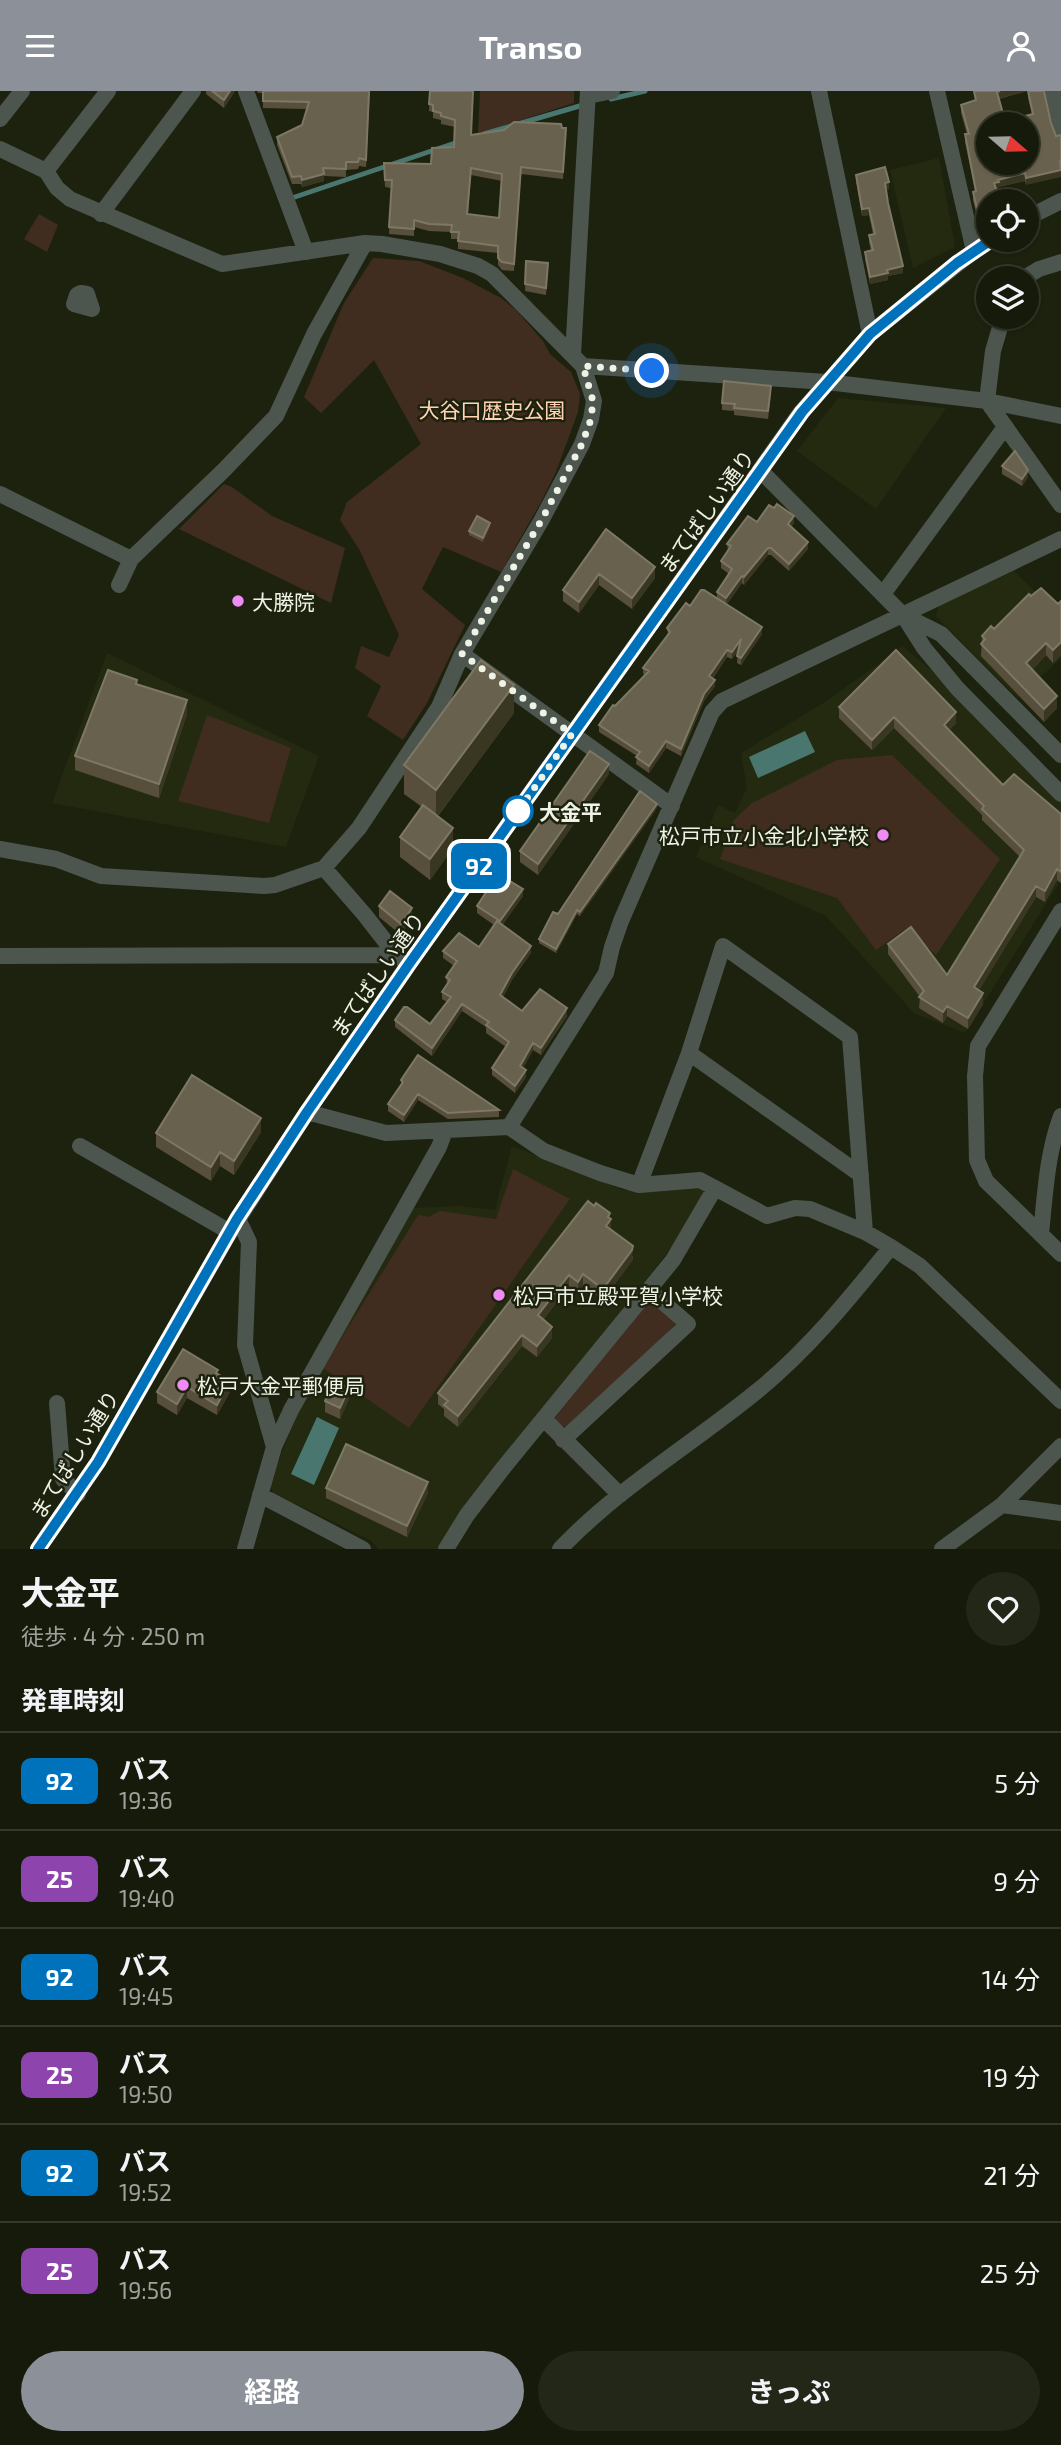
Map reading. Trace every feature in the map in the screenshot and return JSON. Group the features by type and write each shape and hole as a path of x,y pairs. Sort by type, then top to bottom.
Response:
{"street":[{"path":"0,119 22,91"},
{"path":"46,171 108,91"},
{"path":"101,214 193,91"},
{"path":"246,91 306,252"},
{"path":"0,849 56,859 102,876 275,884 324,868 359,828 433,718 462,654 541,521 582,444 591,419 593,401 578,361 588,94 612,91"},
{"path":"818,91 870,334"},
{"path":"937,91 974,251"},
{"path":"1053,91 1061,128"},
{"path":"0,149 46,171 57,188 70,199 222,264 365,243 440,254 478,266 502,283 578,361 827,382 986,401 1061,416"},
{"path":"1039,212 1061,201"},
{"path":"119,585 131,559 276,416 314,334 365,243"},
{"name":"まてばしい通り","path":"38,1549 78,1494 234,1226 402,959 572,734 802,412 870,334 974,251"},
{"path":"1039,269 1061,262"},
{"path":"999,329 993,351 986,401 1061,505"},
{"path":"883,594 1005,427"},
{"path":"761,471 903,615 923,648 957,688 1061,794"},
{"path":"0,494 131,559"},
{"path":"509,1128 606,973 621,921 712,712 722,701 1061,539"},
{"path":"903,615 942,634 1061,755"},
{"path":"462,654 672,806"},
{"path":"324,868 402,959"},
{"path":"1059,920 978,1046 975,1076 977,1160 986,1181 1061,1254"},
{"path":"639,1185 689,1053 723,946 850,1037 865,1231"},
{"path":"0,956 402,959"},
{"path":"689,1053 861,1175"},
{"path":"307,1112 386,1133 509,1128 544,1151 639,1185 700,1180 767,1216 795,1208 810,1209 865,1231 920,1266 1061,1401"},
{"path":"1041,1234 1049,1165 1061,1116"},
{"path":"245,1549 274,1447 291,1410 432,1159 445,1131"},
{"path":"80,1146 234,1226 249,1242 245,1345 274,1447"},
{"path":"446,1549 473,1507 650,1291 673,1260 715,1188"},
{"path":"560,1549 620,1495 757,1392 800,1353 891,1247"},
{"path":"563,1440 688,1324 650,1291"},
{"path":"57,1403 62,1479 78,1494"},
{"path":"545,1419 620,1495"},
{"path":"943,1549 1003,1504 1061,1446"},
{"path":"260,1495 363,1549"},
{"path":"1003,1504 1061,1513"}],"shaded area":[{"path":"939,158 955,247 913,268 890,170"},
{"path":"838,398 946,408 876,509 797,451"},
{"path":"1014,571 1061,617 1061,658 1018,698 936,616 938,606"},
{"name":"松戸市立小金北小学校","path":"903,646 938,676 1061,803 1061,880 965,1033 915,1014 826,916 696,857 718,805 735,813 747,788 741,753 828,700"},
{"path":"107,653 319,756 286,847 52,803"},
{"name":"松戸市立殿平賀小学校","path":"512,1146 623,1190 667,1190 698,1184 706,1190 696,1216 543,1410 440,1549 378,1549 372,1541 274,1495 270,1483 298,1412 414,1208 459,1206 495,1210"}],"green space":[{"path":"480,91 574,91 574,103 478,134"},
{"path":"39,214 58,225 47,252 24,239"},
{"name":"大谷口歴史公園","path":"373,258 419,261 463,278 501,298 516,310 543,341 550,354 571,372 580,394 578,412 556,472 501,572 443,547 422,589 465,625 427,703 403,740 367,716 381,686 355,668 361,646 389,657 399,635 359,549 340,520 347,502 421,444 374,360 321,413 304,397 344,303"},
{"path":"224,484 272,516 345,548 331,603 179,529"},
{"path":"207,715 291,748 269,823 178,801"},
{"path":"892,755 1000,859 936,955 907,928 876,950 837,898 720,859 733,821 752,803 837,760"},
{"path":"513,1169 570,1199 409,1428 323,1368 418,1215 428,1217 440,1211 496,1219"},
{"path":"649,1300 677,1322 640,1363 569,1428 559,1425 554,1419"}],"water":[{"path":"805,731 815,752 758,778 749,757"},
{"path":"317,1417 339,1428 314,1485 291,1474"}],"building":[{"path":"212,91 230,91 224,100"},
{"path":"263,91 369,91 366,160 359,158 358,162 346,162 346,169 323,168 324,174 302,180 301,176 292,177 277,137 302,125 309,102 263,101"},
{"path":"430,91 473,91 471,135 504,130 514,122 561,124 562,128 566,128 563,172 521,167 514,264 502,262 498,258 498,246 458,241 459,232 451,232 452,225 414,220 414,229 389,227 392,180 385,180 384,163 431,164 432,148 454,147 455,120 441,116 441,113 433,111 433,105 429,104","holes":["471,168 502,174 499,218 467,214"]},
{"path":"974,91 1000,91 997,92 1003,112 976,112 976,175 1017,175 998,180 999,182 994,183 996,189 976,191 965,134 969,134 961,105 976,100"},
{"path":"1028,91 1044,91 1056,136 1061,135 1061,170 1040,175 1040,112 1033,112"},
{"path":"885,167 889,182 885,183 888,203 903,266 870,277 865,252 873,250 869,235 875,234 869,208 862,209 856,175"},
{"path":"526,261 548,263 546,288 525,284"},
{"path":"724,381 771,386 768,411 734,408 735,404 722,403"},
{"path":"1015,451 1028,470 1022,479 1002,466"},
{"path":"777,504 794,516 788,524 808,542 789,564 768,548 726,598 717,592 732,569 721,561 731,546 727,544 748,516 757,522 769,505 774,508"},
{"path":"477,516 490,523 483,538 469,531"},
{"path":"606,529 655,567 632,598 599,574 579,602 563,590"},
{"path":"1041,588 1058,604 1061,601 1061,642 1053,650 1046,643 1026,663 1057,696 1044,709 981,644 985,639 982,636 991,626 994,629 1029,594 1031,596"},
{"path":"701,590 762,627 741,658 737,656 741,639 732,652 727,650 709,676 715,680 704,694 681,749 666,741 649,766 636,757 640,752 599,725 613,705 615,706 649,671 643,668 670,632 667,628 686,603 690,606"},
{"path":"896,650 956,712 944,725 1003,785 1014,774 1061,814 1061,872 1057,869 1045,891 1036,886 974,987 983,993 968,1018 947,1006 943,1012 919,997 924,991 888,944 911,927 947,975 1024,850 982,809 984,806 894,717 872,740 839,707"},
{"path":"481,660 514,685 436,790 404,765"},
{"path":"108,670 137,680 136,684 187,700 159,784 75,756"},
{"path":"590,751 609,764 538,864 520,851"},
{"path":"640,791 657,804 580,912 577,910 556,949 539,939 553,912 558,914"},
{"path":"423,805 453,828 430,859 400,837"},
{"path":"498,874 523,889 500,921 477,906"},
{"path":"390,891 412,908 401,924 379,906"},
{"path":"497,921 531,946 500,995 522,1011 540,989 567,1008 541,1048 533,1043 520,1066 526,1070 515,1086 492,1068 509,1042 486,1025 489,1022 462,1004 432,1048 395,1020 404,1007 407,1007 430,1024 451,997 442,992 450,980 446,977 457,961 443,951 459,933 479,947"},
{"path":"418,1055 499,1110 448,1113 418,1094 404,1115 388,1104"},
{"path":"192,1075 261,1118 234,1161 220,1152 211,1167 156,1133"},
{"path":"588,1201 610,1213 608,1217 611,1219 606,1226 633,1246 632,1250 603,1289 583,1274 578,1282 569,1275 538,1315 552,1327 537,1346 522,1335 458,1416 444,1405 448,1401 438,1393"},
{"path":"183,1349 218,1370 216,1373 230,1381 217,1405 187,1387 177,1404 157,1392"},
{"path":"334,1381 349,1388 340,1408 325,1401"},
{"path":"346,1444 428,1482 407,1526 326,1488"}],"waterway":[{"path":"611,99 645,91"},
{"path":"484,134 583,105"},
{"path":"292,198 458,142"}],"bus line":[{"name":"92","path":"38,1549 98,1462 237,1219 307,1112 409,964 802,412 870,334 976,250"}],"place":[{"name":"大勝院","path":"238,601"},
{"name":"大金平","path":"518,811"},
{"name":"松戸市立小金北小学校","path":"883,835"},
{"name":"松戸市立殿平賀小学校","path":"499,1295"},
{"name":"松戸大金平郵便局","path":"183,1385"}],"route":[{"path":"518,811 512,820 572,734 462,654 541,521 582,444 591,419 593,401 583,366 652,371"}]}
